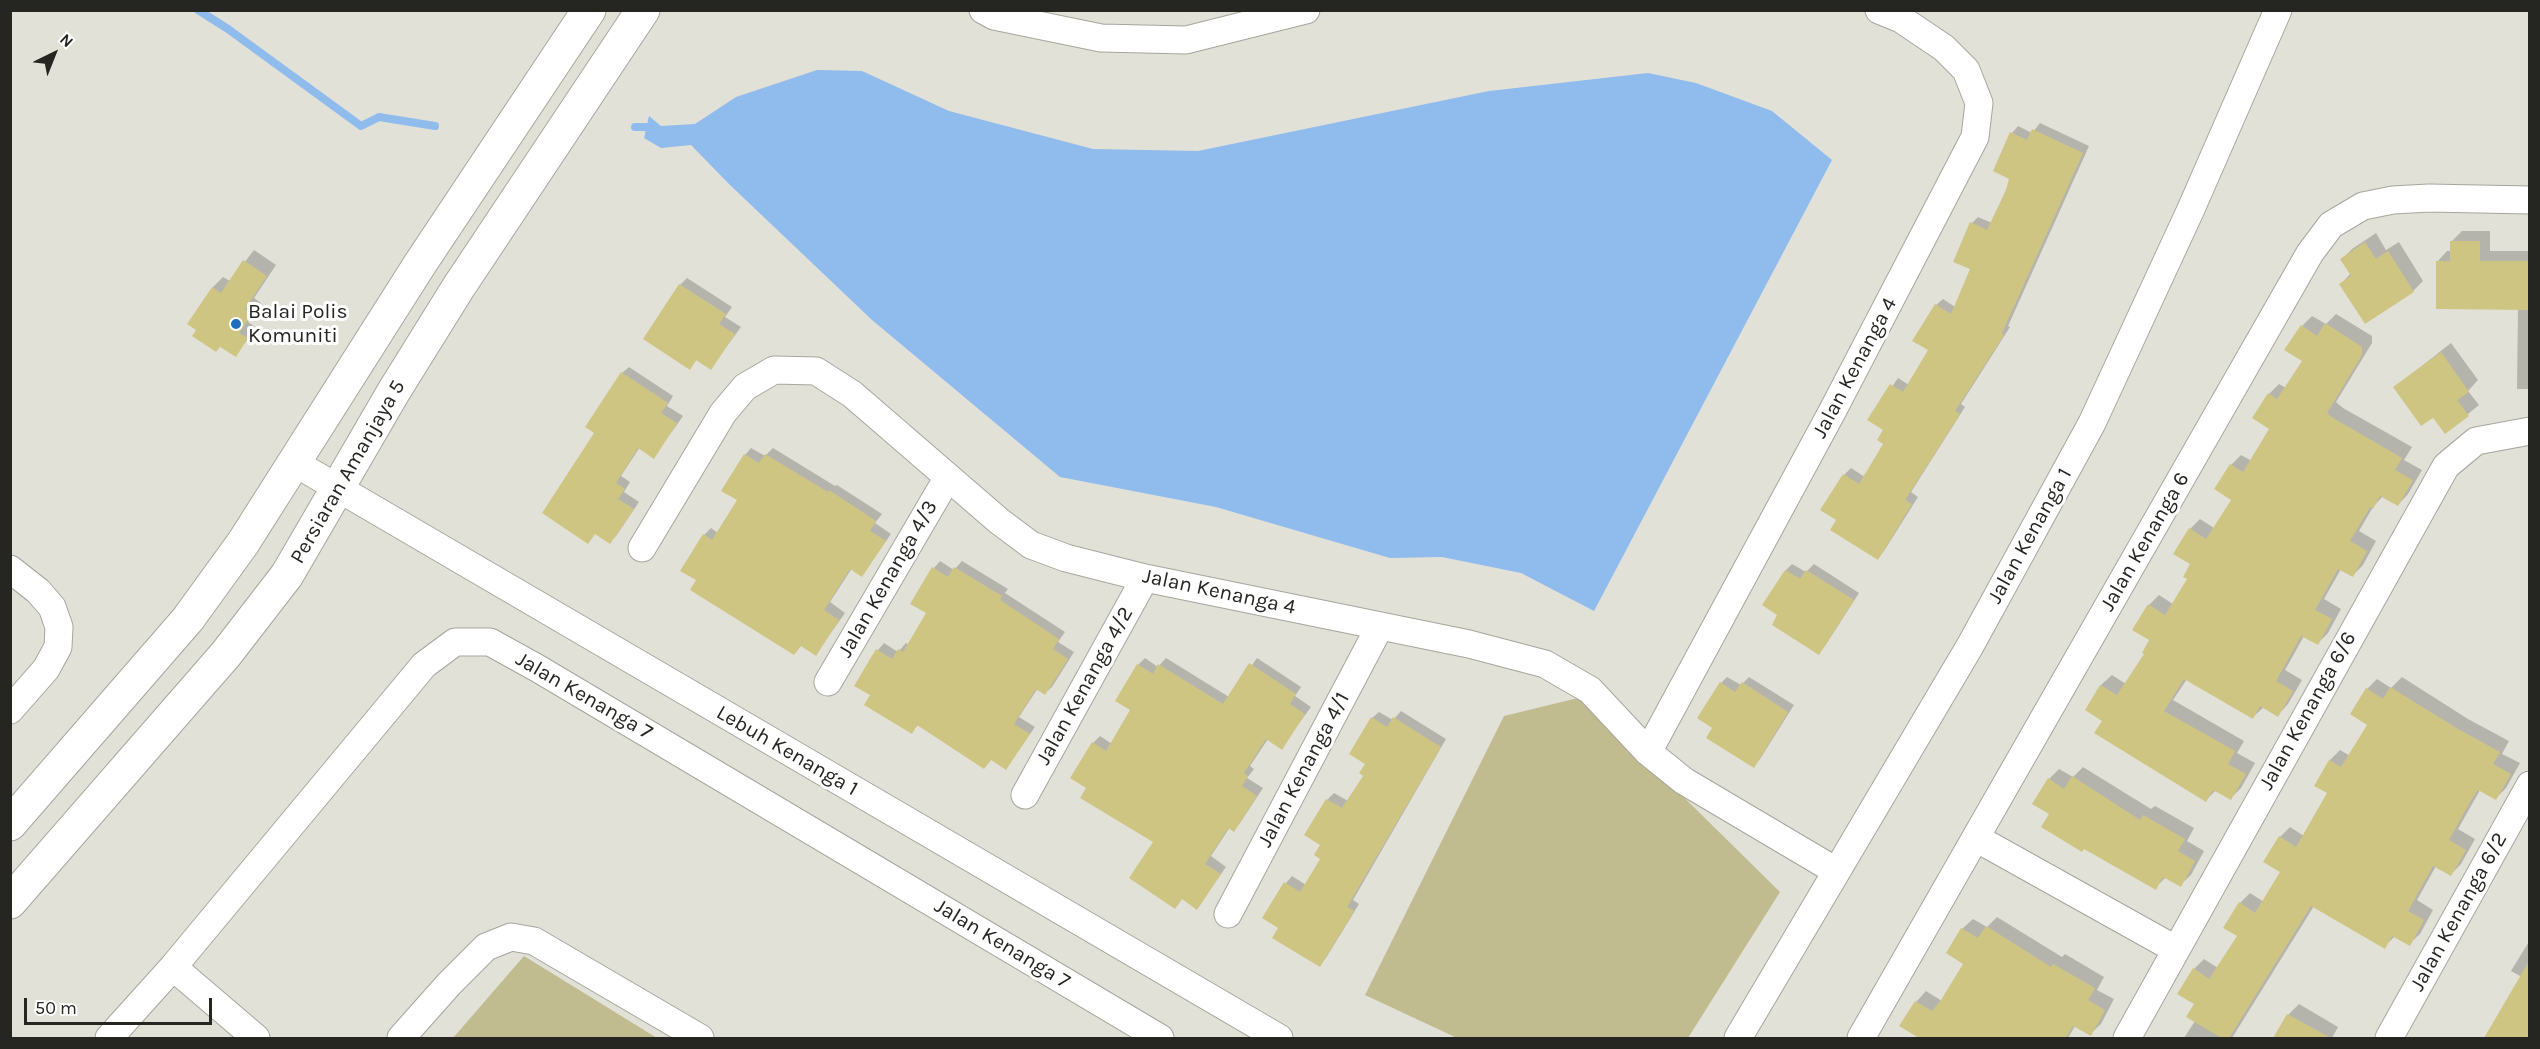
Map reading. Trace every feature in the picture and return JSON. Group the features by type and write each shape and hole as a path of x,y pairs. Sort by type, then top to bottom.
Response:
{"street":[{"path":"10,824 188,619 243,543 420,264 588,10"},
{"name":"Persiaran Amanjaya 5","path":"10,902 226,654 287,575 394,391 458,288 643,10"},
{"path":"983,10 994,16 1101,38 1186,40 1306,10"},
{"name":"Jalan Kenanga 4","path":"1648,752 1833,410 1975,137 1979,103 1966,70 1944,48 1900,19 1879,10"},
{"name":"Jalan Kenanga 1","path":"1738,1038 1971,646 2092,423 2192,208 2278,10"},
{"name":"Jalan Kenanga 6","path":"1861,1038 2310,253 2331,225 2363,206 2393,200 2429,198 2529,200"},
{"name":"Jalan Kenanga 4","path":"642,548 723,413 745,387 774,370 816,371 852,394 1031,545 1066,558 1145,578 1469,644 1545,664 1590,690 1648,752 1684,781 1836,871"},
{"name":"Jalan Kenanga 6/6","path":"2127,1038 2446,466 2476,441 2529,431"},
{"name":"Lebuh Kenanga 1","path":"295,463 1240,1029 1279,1038"},
{"name":"Jalan Kenanga 4/3","path":"828,682 948,477"},
{"path":"10,569 38,591 52,608 59,627 58,647 46,669 10,710"},
{"name":"Jalan Kenanga 4/2","path":"1025,795 1145,578"},
{"name":"Jalan Kenanga 4/1","path":"1228,914 1380,626"},
{"name":"Jalan Kenanga 7","path":"110,1038 173,967 424,665 455,642 490,642 547,674 1160,1038"},
{"name":"Jalan Kenanga 6/2","path":"2400,1034 2529,786"},
{"path":"1976,838 2175,949"},
{"path":"401,1038 486,947 511,938 534,941 700,1038"},
{"path":"173,967 256,1038"}],"shaded area":[{"path":"1582,697 1780,892 1688,1038 1457,1038 1365,995 1504,716"},
{"path":"524,956 657,1038 453,1038"}],"water":[{"path":"817,70 862,71 949,111 1093,149 1198,151 1489,91 1648,73 1696,83 1772,111 1832,160 1594,611 1521,573 1442,557 1390,558 1216,507 1060,477 872,320 691,145 661,148 644,138 649,116 661,126 695,124 736,97"}],"building":[{"path":"2032,129 2083,153 2002,333 2004,335 1955,411 1960,414 1905,500 1912,504 1878,560 1830,530 1836,520 1820,510 1843,474 1859,484 1883,444 1877,440 1883,430 1867,420 1890,384 1903,392 1928,350 1912,341 1935,304 1951,314 1970,269 1953,262 1970,222 1987,230 2009,179 1993,171 2010,132 2027,140"},
{"path":"2450,241 2480,241 2480,261 2529,261 2529,310 2436,309 2436,261 2450,261"},
{"path":"2365,242 2376,259 2388,251 2414,292 2365,324 2339,284 2351,276 2340,259"},
{"path":"243,260 267,276 245,309 252,314 239,333 248,338 236,357 220,347 216,352 192,336 196,330 187,324 212,287 221,293"},
{"path":"679,284 726,314 719,324 735,334 711,370 696,360 690,370 643,339"},
{"path":"2325,323 2362,347 2362,355 2327,413 2402,458 2395,470 2413,480 2398,506 2380,496 2373,509 2370,507 2350,541 2367,551 2353,577 2338,569 2315,610 2332,619 2318,645 2301,636 2276,681 2293,691 2278,717 2260,706 2253,719 2184,679 2164,711 2235,751 2228,764 2246,774 2231,800 2213,790 2206,802 2094,733 2102,721 2085,710 2100,685 2117,695 2144,654 2142,653 2149,640 2132,630 2148,604 2165,615 2187,579 2183,577 2190,564 2173,554 2189,528 2206,539 2231,500 2214,489 2230,464 2243,472 2269,429 2252,418 2268,393 2277,399 2302,361 2284,350 2301,325 2317,336"},
{"path":"2441,352 2469,392 2457,400 2469,416 2445,434 2433,418 2421,426 2393,387"},
{"path":"621,372 668,403 661,413 677,423 654,459 638,448 616,483 625,489 618,499 634,509 610,544 595,534 588,544 542,513 594,433 585,427"},
{"path":"744,454 759,463 765,454 828,492 829,490 876,521 870,531 886,541 862,577 850,569 824,610 839,620 816,656 801,646 794,655 690,590 696,580 680,571 703,534 712,540 737,500 721,491"},
{"path":"932,567 948,577 954,567 1002,596 1000,600 1059,639 1053,649 1068,659 1045,695 1036,689 1014,724 1030,734 1006,770 991,760 984,769 917,725 912,734 864,705 870,695 854,686 876,649 892,659 898,649 903,652 926,613 910,604"},
{"path":"1785,570 1800,579 1806,570 1854,600 1819,655 1772,625 1777,615 1762,605"},
{"path":"1249,663 1296,694 1290,704 1305,714 1282,750 1266,739 1244,773 1248,776 1242,786 1257,796 1234,832 1228,828 1205,864 1221,874 1197,910 1182,899 1175,909 1129,878 1153,842 1080,798 1086,788 1070,778 1092,742 1106,751 1130,710 1115,701 1137,664 1153,674 1158,664 1223,704"},
{"path":"1720,682 1735,692 1742,682 1788,712 1754,768 1706,738 1712,728 1697,718"},
{"path":"2390,687 2500,752 2493,764 2511,774 2496,800 2478,790 2470,802 2449,840 2466,850 2451,876 2433,866 2408,911 2424,920 2410,946 2392,936 2385,949 2311,906 2229,1038 2222,1038 2186,1017 2194,1004 2177,994 2193,968 2209,979 2237,936 2223,928 2239,902 2255,913 2280,872 2263,862 2279,836 2296,847 2327,793 2314,786 2329,760 2341,767 2367,725 2350,714 2366,688 2383,699"},
{"path":"1371,717 1387,727 1393,717 1441,747 1347,907 1354,911 1320,967 1272,938 1278,928 1262,918 1284,882 1300,892 1320,859 1314,855 1320,845 1304,835 1326,799 1342,808 1363,776 1359,773 1365,764 1349,754"},
{"path":"2072,776 2140,820 2143,815 2185,839 2178,851 2195,861 2181,887 2163,877 2156,890 2084,849 2082,852 2041,827 2049,814 2032,804 2048,778 2064,789"},
{"path":"1986,926 2051,967 2053,964 2095,988 2088,1000 2105,1010 2091,1036 2073,1026 2066,1038 1919,1038 1899,1026 1915,1001 1932,1011 1941,1000 1963,964 1946,953 1961,928 1978,938"},
{"path":"2529,961 2529,1038 2484,1038"},
{"path":"2287,1014 2331,1038 2273,1038"}],"waterway":[{"path":"198,10 228,29 361,126 379,117 435,126"},
{"path":"635,127 647,127 654,134"}],"place":[{"name":"Balai Polis Komuniti","path":"236,324"}]}
